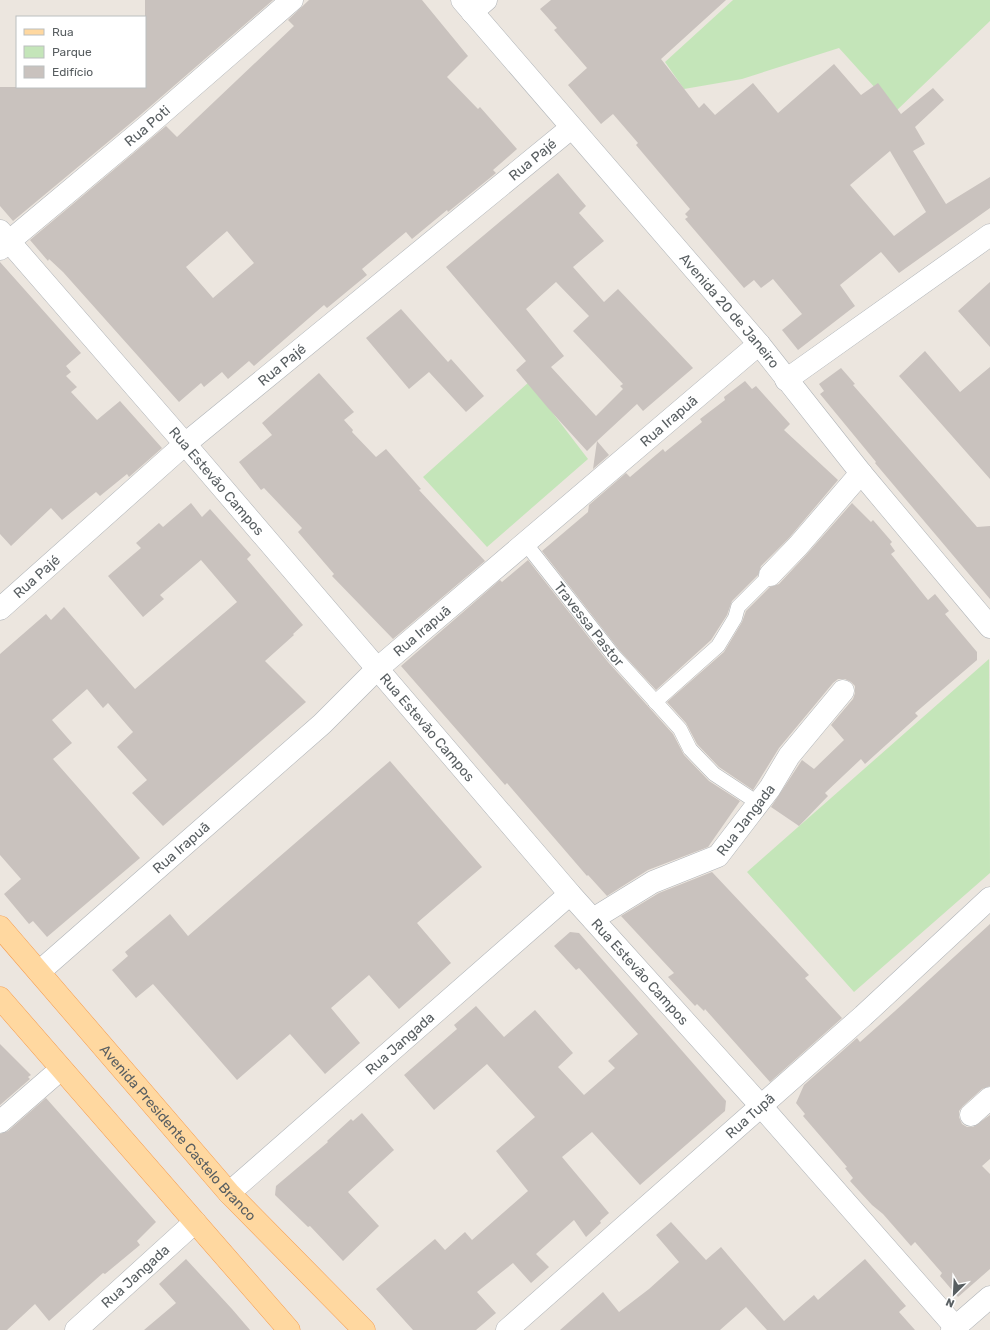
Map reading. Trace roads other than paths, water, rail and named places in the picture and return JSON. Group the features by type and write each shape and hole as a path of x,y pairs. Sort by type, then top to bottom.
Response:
{"main road":[{"name":"Avenida Presidente Castelo Branco","path":"0,927 229,1193 364,1330"},
{"path":"0,998 289,1330"}],"street":[{"name":"Rua Poti","path":"3,240 146,127 292,0"},
{"name":"Avenida 20 de Janeiro","path":"473,4 571,128 759,344 861,473 990,627"},
{"name":"Rua Pajé","path":"0,609 185,444 571,128"},
{"path":"786,380 990,235"},
{"name":"Rua Estevão Campos","path":"3,240 185,444 570,894 761,1106 955,1329"},
{"name":"Rua Irapuã","path":"39,972 322,724 377,669 526,544 759,344"},
{"path":"770,575 798,546 861,473"},
{"name":"Rua Jangada","path":"593,918 652,882 718,856 770,788 789,756 844,690"},
{"name":"Rua Jangada","path":"229,1193 570,894"},
{"name":"Rua Tupã","path":"507,1330 863,1016 990,898"},
{"path":"0,1122 61,1069"},
{"path":"971,1115 990,1098"},
{"name":"Rua Jangada","path":"76,1330 195,1222"},
{"path":"955,1329 990,1297"}],"lane":[{"name":"Travessa Pastor","path":"526,544 614,656 680,729 690,749 714,774 758,803"},
{"path":"654,702 718,646 735,618 738,607 770,575"}]}
